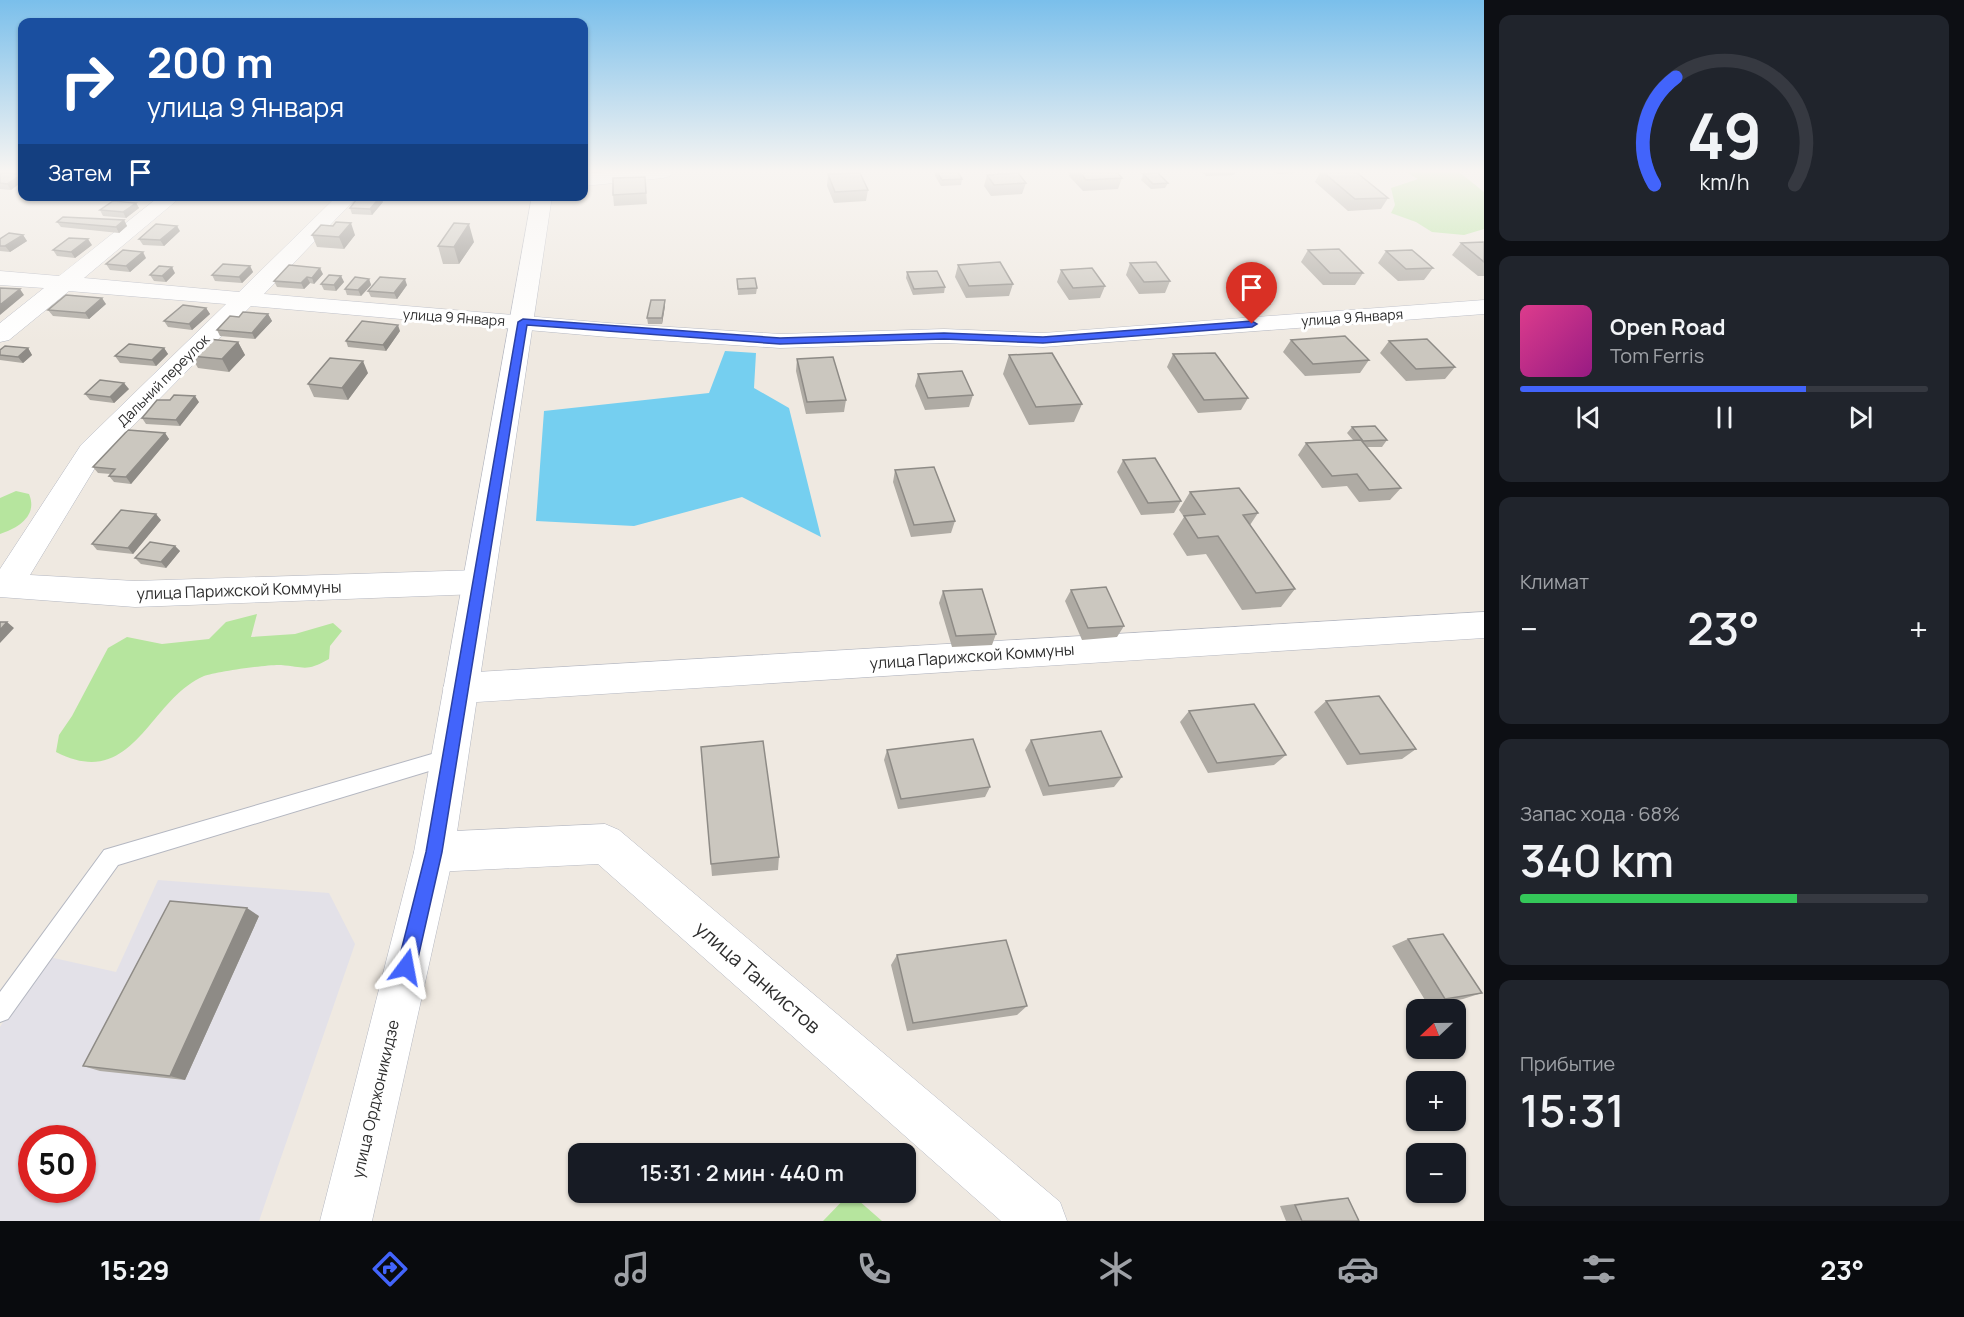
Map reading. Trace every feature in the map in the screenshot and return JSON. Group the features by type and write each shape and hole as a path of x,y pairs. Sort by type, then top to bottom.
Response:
{"street":[{"path":"0,335 132,229"},
{"name":"Дальний переулок","path":"3,586 91,452 315,229"},
{"name":"улица Орджоникидзе","path":"346,1221 434,852 537,229"},
{"name":"улица 9 Января","path":"0,278 243,300 780,341 944,336 1043,340 1484,307"},
{"name":"улица Парижской Коммуны","path":"3,586 135,594 478,582"},
{"name":"улица Парижской Коммуны","path":"461,688 1484,625"},
{"name":"улица Танкистов","path":"434,852 605,844 1041,1221"}],"lane":[{"path":"0,1011 111,857 449,757"}],"shaded area":[{"path":"158,880 329,893 355,944 259,1221 0,1221 0,1027 45,956 116,972"}],"green space":[{"path":"1427,229 1484,229 1464,235 1432,232"},
{"path":"16,491 29,494 31,508 29,514 20,524 0,534 0,498"},
{"path":"257,614 251,637 295,634 333,623 342,631 330,646 329,659 315,666 305,668 265,666 204,676 185,688 122,752 104,760 82,761 56,752 59,735 72,716 108,648 127,637 162,644 209,639 226,622"},
{"path":"840,1203 861,1203 882,1221 823,1221"}],"water":[{"path":"725,351 756,353 754,388 789,408 821,537 742,497 634,526 536,521 544,411 709,393"}],"building":[{"path":"150,229 173,229 160,240 139,239"},
{"path":"317,229 346,229 339,237 312,235"},
{"path":"450,229 466,229 454,247 438,246"},
{"path":"9,233 23,235 5,246 0,246 0,239"},
{"path":"69,238 88,239 71,252 53,250"},
{"path":"1484,242 1484,262 1461,243"},
{"path":"1339,249 1363,273 1330,273 1308,250"},
{"path":"123,250 143,252 126,266 106,264"},
{"path":"1412,250 1433,268 1406,269 1386,251"},
{"path":"1000,262 1013,284 969,286 958,265"},
{"path":"1156,262 1170,281 1144,282 1130,263"},
{"path":"223,264 250,266 239,277 212,275"},
{"path":"289,265 320,268 312,278 307,277 301,283 274,281"},
{"path":"159,266 172,267 162,276 150,275"},
{"path":"1092,268 1105,286 1073,288 1061,270"},
{"path":"937,271 945,287 914,289 907,272"},
{"path":"329,275 341,276 334,285 321,284"},
{"path":"355,277 369,279 358,290 345,289"},
{"path":"380,277 405,279 394,293 368,291"},
{"path":"755,278 757,288 738,289 737,279"},
{"path":"0,288 20,289 0,305"},
{"path":"66,295 102,298 85,313 48,310"},
{"path":"651,300 665,300 662,318 647,318"},
{"path":"183,305 206,308 189,324 164,321"},
{"path":"243,312 268,314 252,333 217,330 230,316 239,317"},
{"path":"362,321 398,325 383,345 346,341"},
{"path":"1345,336 1369,360 1313,364 1291,340"},
{"path":"208,339 238,342 222,359 191,356"},
{"path":"1427,339 1455,367 1416,369 1389,341"},
{"path":"129,344 164,348 152,360 115,356"},
{"path":"5,346 28,348 18,357 0,355 0,350"},
{"path":"1052,353 1082,404 1036,407 1009,355"},
{"path":"1215,353 1248,398 1204,400 1173,354"},
{"path":"833,357 846,400 807,402 797,359"},
{"path":"330,358 363,361 342,388 308,384"},
{"path":"962,371 973,395 928,398 918,374"},
{"path":"100,380 124,383 110,397 85,394"},
{"path":"174,395 195,396 176,420 142,418 157,400 170,400"},
{"path":"1375,426 1387,440 1363,441 1352,427"},
{"path":"128,430 165,433 126,477 109,476 115,469 93,467"},
{"path":"1361,440 1401,488 1369,490 1357,474 1332,476 1306,443"},
{"path":"1155,458 1181,501 1148,503 1123,460"},
{"path":"934,467 955,521 914,525 895,470"},
{"path":"1239,488 1258,513 1243,515 1295,589 1256,593 1218,536 1198,538 1184,516 1205,514 1190,492"},
{"path":"121,510 156,514 128,548 92,544"},
{"path":"150,542 175,546 161,562 135,558"},
{"path":"1106,587 1124,626 1088,628 1071,590"},
{"path":"982,589 996,634 956,636 943,591"},
{"path":"0,622 7,622 0,630"},
{"path":"1379,696 1416,749 1360,754 1326,701"},
{"path":"1254,704 1286,755 1217,763 1189,711"},
{"path":"1101,731 1122,777 1049,786 1031,740"},
{"path":"973,739 990,787 901,799 887,750"},
{"path":"763,741 779,857 711,864 701,747"},
{"path":"170,901 247,908 170,1076 83,1066"},
{"path":"1443,934 1482,993 1445,999 1408,939"},
{"path":"1006,940 1027,1006 913,1023 897,955"},
{"path":"1348,1198 1359,1221 1302,1221 1295,1205"}],"route":[{"path":"406,967 434,852 523,322 780,341 944,336 1043,340 1252,324"}]}
